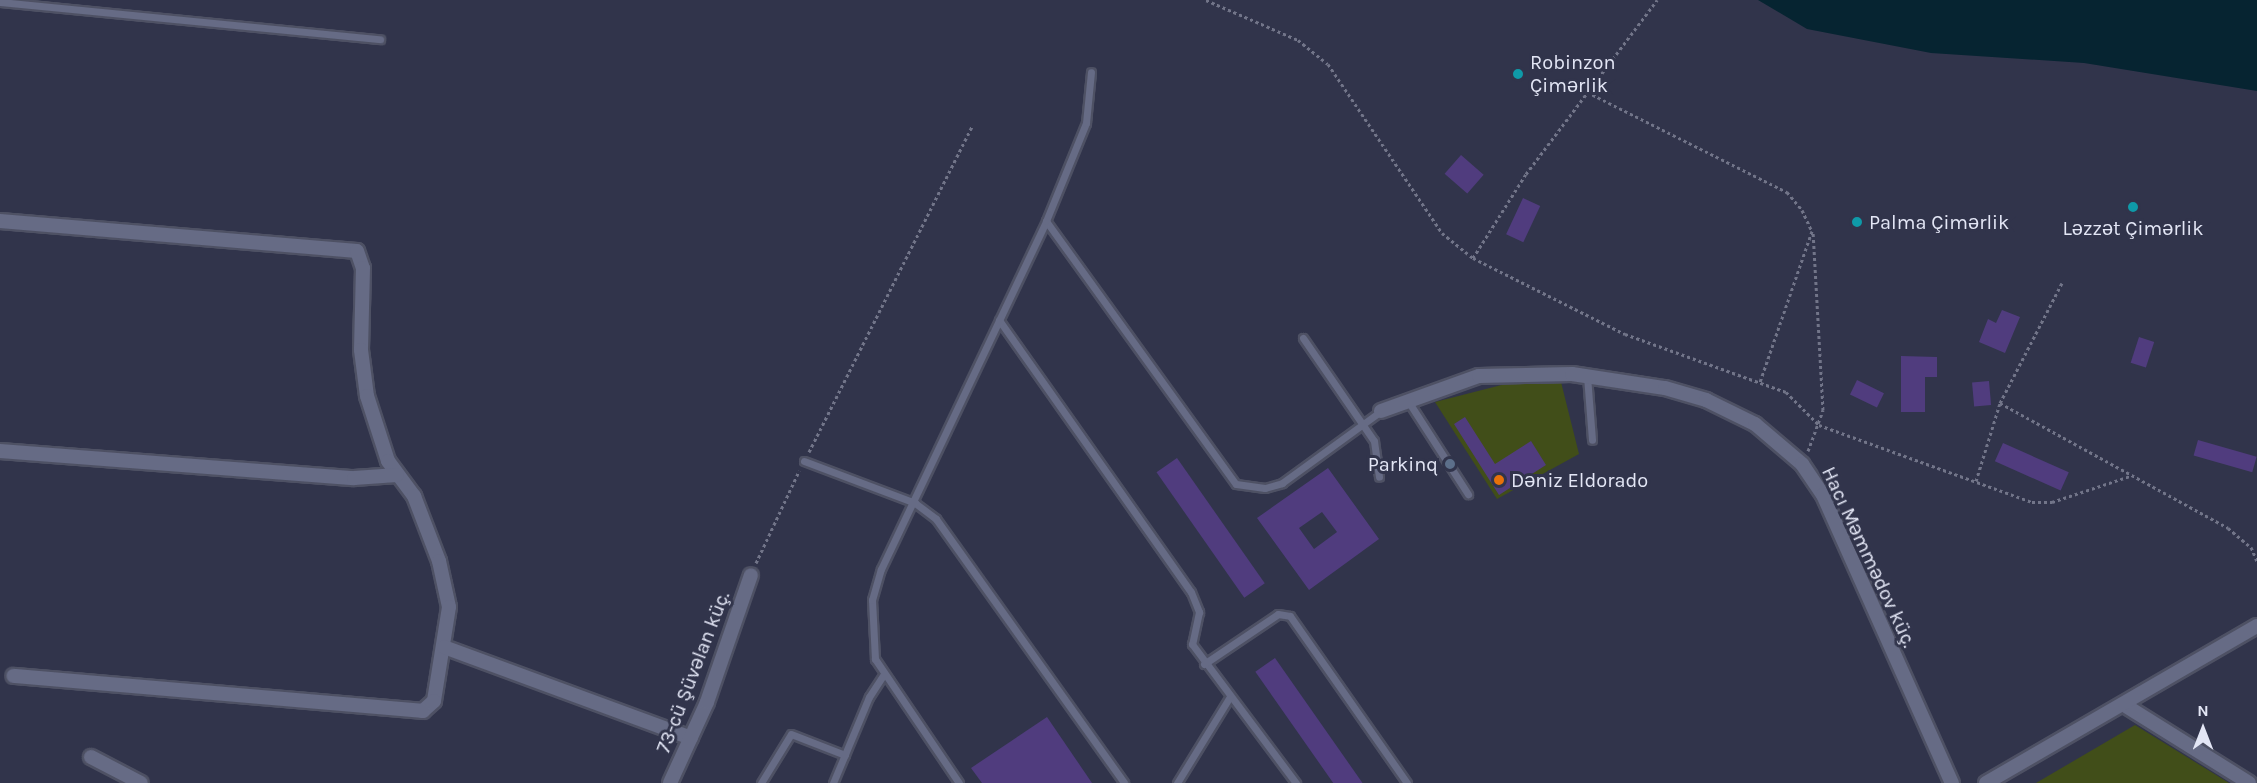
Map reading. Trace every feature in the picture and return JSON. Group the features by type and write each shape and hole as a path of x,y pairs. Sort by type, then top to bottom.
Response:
{"street":[{"path":"0,221 357,251 363,268 361,350 367,396 397,475 414,496 446,583 444,647 434,701 423,711 14,676"},
{"name":"Hacı Məmmədov küç.","path":"1381,411 1407,399 1504,373 1587,376 1706,400 1755,424 1802,464 1823,495 1952,783"},
{"path":"0,451 354,478 397,475"},
{"name":"73-cü Şüvəlan küç.","path":"670,783 691,738 751,575"},
{"path":"1986,783 2126,706 2257,626"},
{"path":"444,647 691,738"},
{"path":"2126,706 2249,783"},
{"path":"91,757 141,783"}],"lane":[{"path":"0,2 380,39"},
{"path":"959,783 884,675 875,658 872,600 881,569 915,503 1046,221 1086,123 1091,72"},
{"path":"1046,221 1236,484 1265,488 1282,483 1362,421 1381,411"},
{"path":"999,320 1191,592 1199,612 1192,644 1229,698 1296,783"},
{"path":"1303,338 1362,421 1377,450 1378,477"},
{"path":"1587,376 1592,440"},
{"path":"1407,399 1468,495"},
{"path":"804,461 915,503 945,530 1124,783"},
{"path":"1204,664 1278,614 1290,616 1407,783"},
{"path":"833,783 884,675"},
{"path":"1177,783 1229,698"},
{"path":"760,783 791,734 845,755"}],"path":[{"path":"1206,0 1298,40 1328,64 1442,233 1473,258 1625,334 1786,392 1819,425 2032,501 2052,502 2130,476"},
{"path":"1473,258 1587,92 1657,0"},
{"path":"1587,92 1787,192 1812,231 1822,352 1819,425 1802,464"},
{"path":"751,575 804,461 972,126"},
{"path":"1760,382 1812,231"},
{"path":"1976,481 2000,403 2062,283"},
{"path":"2000,403 2242,537 2257,561"}],"green space":[{"path":"1525,379 1561,382 1579,454 1497,499 1435,402"},
{"path":"2135,725 2229,783 2036,783"}],"water":[{"path":"1758,0 2257,0 2257,91 2084,63 1931,53 1807,29"}],"building":[{"path":"1461,155 1484,175 1467,194 1445,174"},
{"path":"1523,198 1540,206 1523,242 1506,234"},
{"path":"2002,310 2020,317 2005,353 1979,342 1988,319 1996,323"},
{"path":"2139,337 2154,342 2146,368 2131,363"},
{"path":"1901,356 1937,357 1937,377 1925,377 1925,412 1901,412"},
{"path":"1857,380 1884,393 1877,408 1850,394"},
{"path":"1989,381 1991,405 1974,406 1972,382"},
{"path":"1465,417 1495,464 1531,441 1546,465 1499,495 1454,424"},
{"path":"2198,440 2257,457 2252,472 2194,455"},
{"path":"2003,443 2069,472 2061,491 1995,461"},
{"path":"1177,458 1265,583 1244,598 1157,472"},
{"path":"1328,468 1379,539 1309,590 1257,518","holes":["1322,512 1337,532 1314,549 1299,528"]},
{"path":"1275,658 1363,783 1333,783 1255,672"},
{"path":"1047,717 1092,783 982,783 971,768"}],"place":[{"name":"Robinzon Çimərlik","path":"1518,74"},
{"name":"Ləzzət Çimərlik","path":"2133,207"},
{"name":"Palma Çimərlik","path":"1857,222"},
{"name":"Parkinq","path":"1450,464"},
{"name":"Dəniz Eldorado","path":"1499,480"}]}
